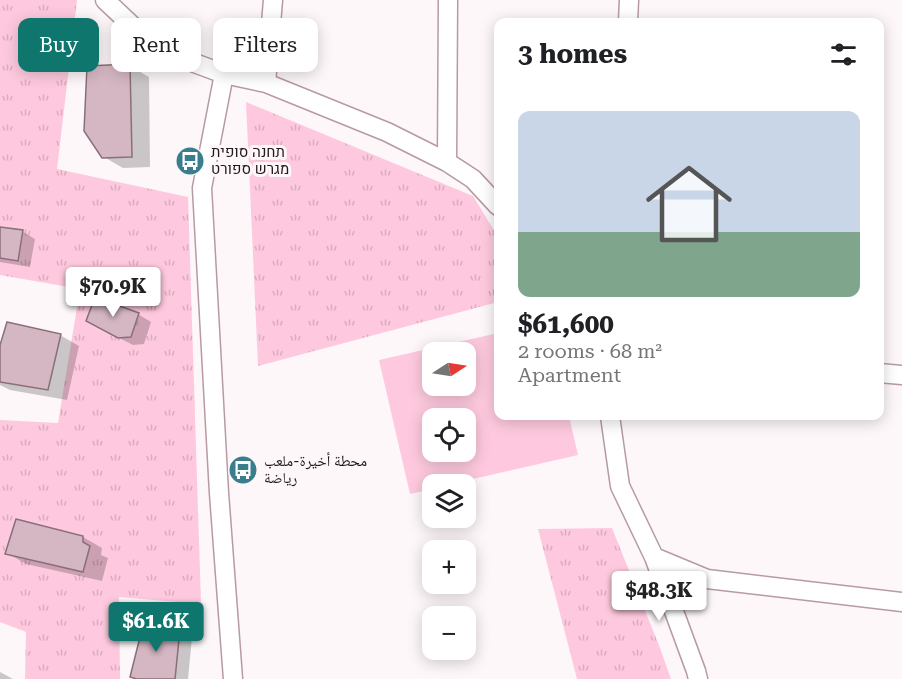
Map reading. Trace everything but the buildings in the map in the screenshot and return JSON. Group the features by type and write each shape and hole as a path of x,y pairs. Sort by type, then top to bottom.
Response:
{"street":[{"path":"105,0 141,34 181,58 224,74 266,83 387,132 447,162 473,179 494,202"},
{"path":"266,83 273,0"},
{"path":"447,0 447,162"},
{"path":"628,18 629,0"},
{"path":"224,74 202,188 218,481 233,679"},
{"path":"884,374 902,375"},
{"path":"611,420 621,486 654,557 698,679"},
{"path":"654,557 706,579 902,602"}],"green space":[{"path":"0,0 77,0 75,18 18,18 18,72 68,72 57,169 188,197 201,604 119,597 120,679 25,679 26,632 0,622 0,420 58,423 80,289 0,275"},
{"path":"246,102 473,196 494,230 494,303 258,366"},
{"path":"494,334 494,420 570,420 578,455 476,478 476,474 422,474 422,491 410,494 379,360 422,350 422,396 476,396 476,342 458,342"},
{"path":"612,528 671,679 577,679 538,529"}],"place":[{"name":"תחנה סופית מגרש ספורט","path":"190,161"},
{"name":"محطة أخيرة-ملعب رياضة","path":"243,470"}]}
